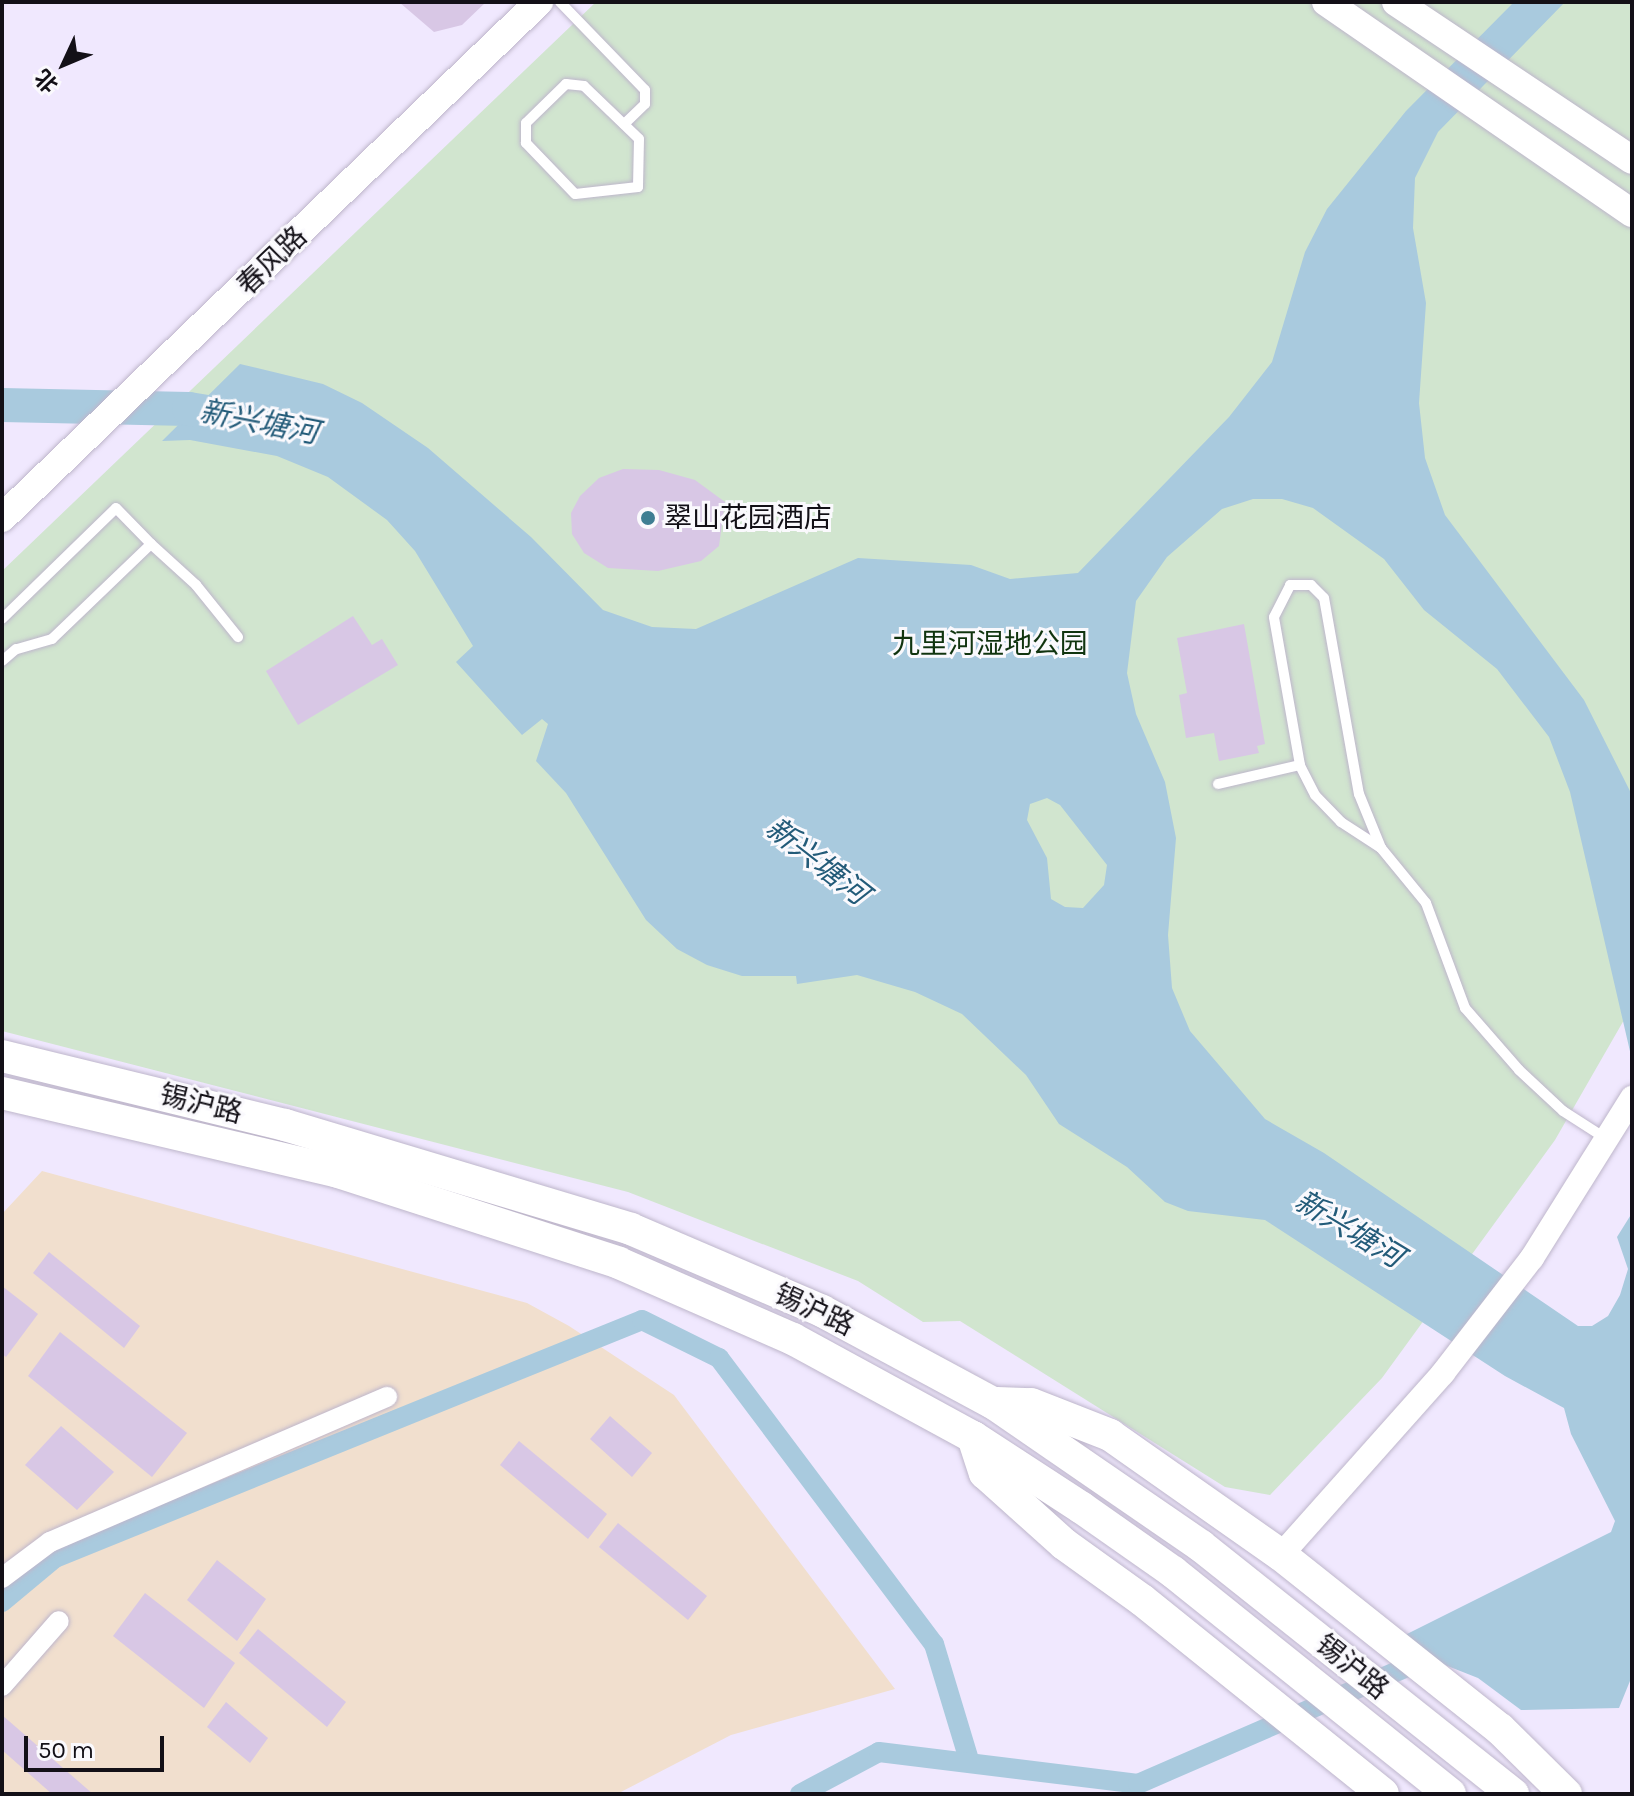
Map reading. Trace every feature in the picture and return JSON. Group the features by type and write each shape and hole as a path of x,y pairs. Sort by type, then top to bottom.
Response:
{"main road":[{"name":"春风路","path":"2,518 222,310 539,2"},
{"path":"1326,2 1490,110 1632,213"},
{"path":"1396,2 1517,80 1632,160"},
{"name":"锡沪路","path":"2,1056 285,1125 631,1229 822,1311 993,1403 1201,1546 1513,1794"},
{"name":"锡沪路","path":"2,1093 338,1172 619,1263 793,1339 973,1437 1173,1572 1450,1794"},
{"path":"993,1403 1031,1404 1110,1435 1281,1555 1500,1729 1566,1794"},
{"path":"973,1437 985,1473 1064,1544 1263,1694 1380,1792"}],"street":[{"path":"1281,1555 1443,1373 1532,1258 1632,1098"},
{"path":"2,1578 50,1542 387,1397"},
{"path":"2,1686 59,1621"}],"lane":[{"path":"560,2 645,90 645,104 624,124"},
{"path":"566,84 584,86 624,124 639,139 638,187 575,194 526,143 526,123 566,84"},
{"path":"2,619 116,508 196,585 238,637"},
{"path":"2,661 16,649 52,639 151,544"},
{"path":"1381,848 1341,822 1315,795 1300,765 1274,617 1290,585 1311,585 1324,598 1359,794 1381,848 1426,903 1465,1008 1530,1081 1608,1140"},
{"path":"1218,784 1300,765"}],"shaded area":[{"path":"42,1171 527,1303 569,1326 674,1395 895,1689 731,1735 617,1794 2,1794 2,1214"}],"green space":[{"name":"九里河湿地公园","path":"596,2 1632,2 1632,1006 1555,1140 1382,1378 1270,1495 1225,1487 960,1321 923,1322 858,1281 628,1192 2,1031 2,571"}],"water":[{"path":"1514,2 1565,2 1438,132 1415,178 1413,228 1426,303 1419,403 1425,458 1445,515 1584,700 1632,795 1632,1060 1570,792 1549,737 1497,669 1424,610 1384,559 1313,508 1282,499 1253,499 1222,509 1167,557 1136,601 1127,673 1136,714 1165,782 1176,838 1168,935 1172,988 1190,1031 1265,1119 1324,1153 1578,1326 1592,1326 1608,1316 1620,1295 1628,1269 1617,1237 1632,1213 1632,1676 1619,1708 1521,1710 1478,1678 1389,1643 1611,1532 1615,1521 1571,1434 1564,1408 1505,1376 1265,1220 1188,1211 1165,1202 1127,1167 1059,1124 1026,1075 962,1014 915,992 857,975 797,984 796,976 742,976 707,965 677,949 646,920 566,793 536,761 548,724 542,719 522,735 456,662 473,646 415,551 387,520 328,477 277,456 190,440 162,441 240,364 323,384 362,403 428,448 531,537 603,610 652,627 696,629 858,558 971,565 1010,579 1078,573 1229,417 1272,362 1305,252 1327,209 1406,111","holes":["1047,798 1060,805 1107,865 1104,885 1083,908 1065,907 1051,899 1047,858 1027,820 1030,804"]}],"building":[{"path":"399,2 486,2 462,25 434,32"},
{"name":"翠山花园酒店","path":"623,469 659,470 695,480 725,502 719,546 701,561 658,571 608,568 584,553 572,534 571,513 580,496 599,478"},
{"path":"353,616 372,645 382,639 398,665 298,725 266,671"},
{"path":"1244,624 1265,744 1257,746 1259,753 1219,761 1214,733 1186,738 1179,695 1187,693 1177,638"},
{"path":"49,1252 140,1326 124,1348 33,1273"},
{"path":"2,1286 38,1314 6,1357 2,1354"},
{"path":"60,1332 187,1433 152,1477 28,1376"},
{"path":"610,1416 652,1453 632,1477 590,1439"},
{"path":"61,1426 114,1472 77,1510 25,1465"},
{"path":"519,1441 607,1514 588,1539 500,1465"},
{"path":"618,1523 707,1596 688,1620 599,1547"},
{"path":"217,1560 266,1599 237,1641 187,1600"},
{"path":"145,1593 235,1663 204,1708 113,1636"},
{"path":"258,1629 346,1702 327,1727 239,1653"},
{"path":"226,1702 268,1738 250,1763 207,1727"},
{"path":"2,1715 93,1794 52,1794 2,1750"}],"waterway":[{"name":"新兴塘河","path":"2,405 189,409 237,417"},
{"path":"2,1602 55,1558 642,1320 719,1358 934,1644 970,1763"},
{"path":"800,1794 879,1752 1138,1784 1426,1659"}],"place":[{"name":"翠山花园酒店","path":"648,518"}]}
